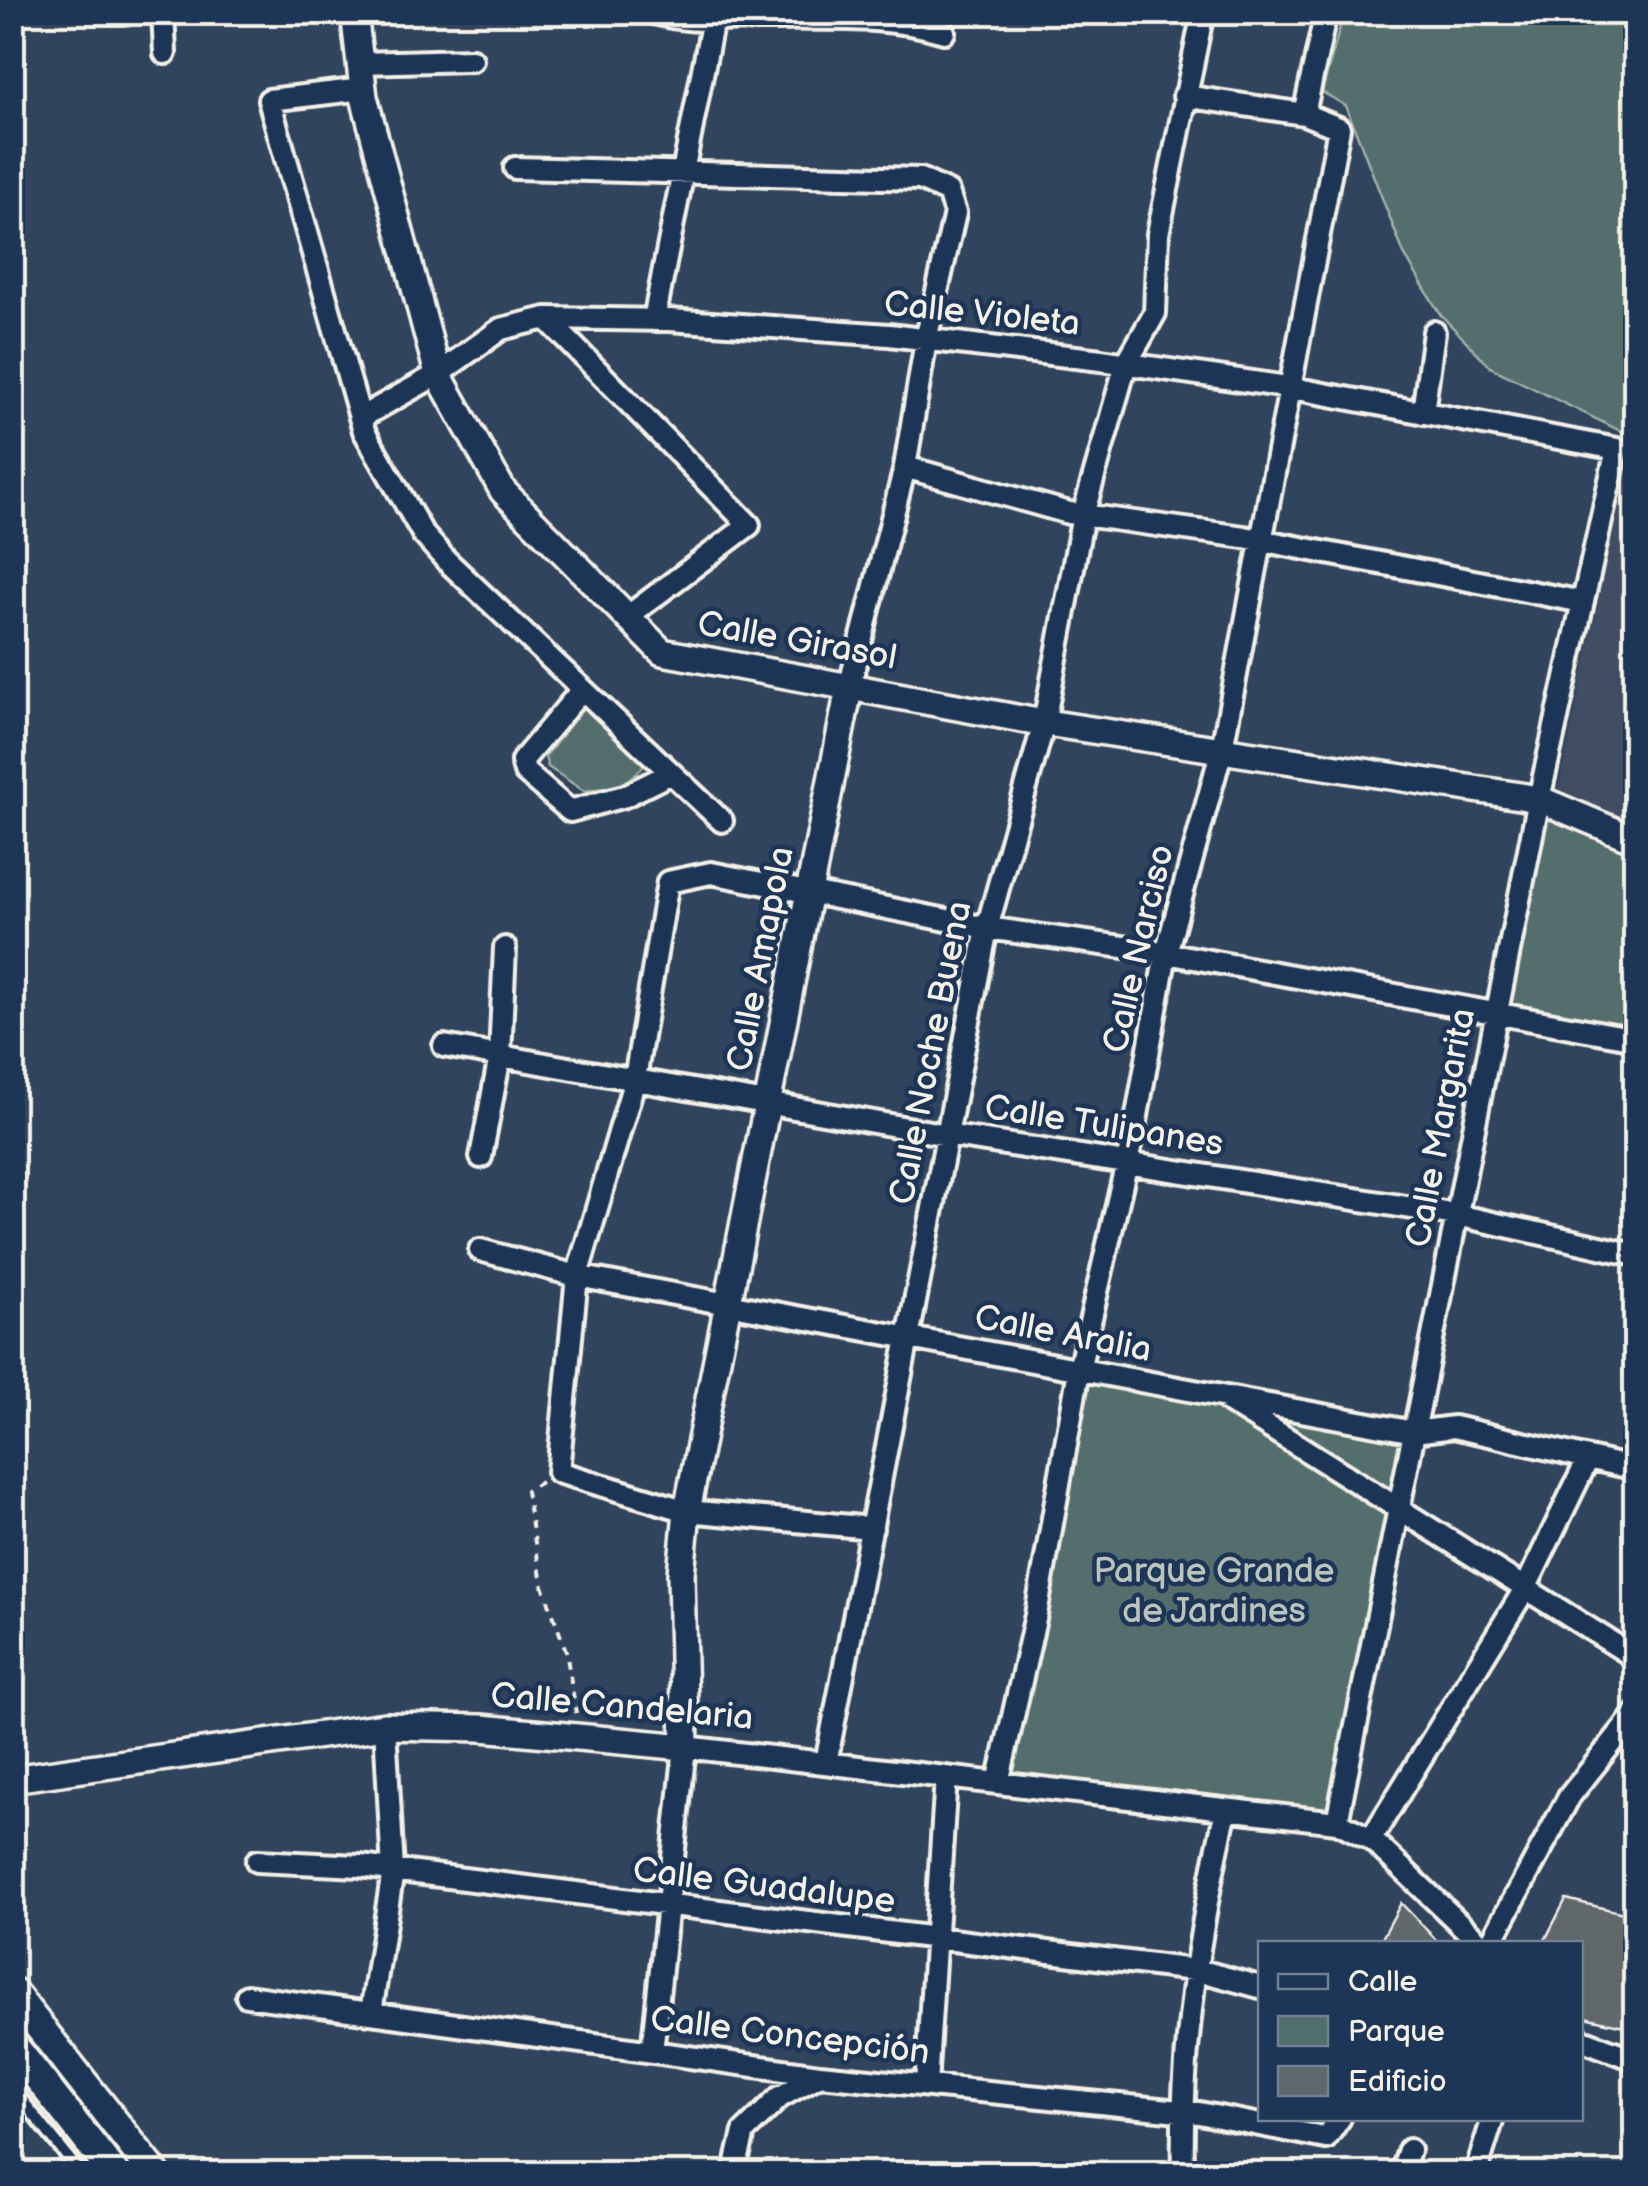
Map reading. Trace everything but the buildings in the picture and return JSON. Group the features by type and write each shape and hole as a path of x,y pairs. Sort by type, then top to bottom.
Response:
{"main road":[{"path":"12,1992 154,2174"},
{"path":"12,2044 114,2174"}],"street":[{"path":"163,12 165,53"},
{"name":"Calle Girasol","path":"354,12 361,76 438,374 503,491 662,652 1044,723 1539,799 1636,840"},
{"path":"651,12 712,24 740,17 906,20 944,32"},
{"name":"Calle Noche Buena","path":"826,1762 987,928 1044,723 1083,515 1126,364 1155,313 1158,234 1204,12"},
{"path":"1184,96 1304,114 1326,12"},
{"path":"654,320 712,24"},
{"path":"472,60 361,76 269,100 360,418 423,534 581,691 722,821"},
{"name":"Calle Narciso","path":"998,1783 1036,1615 1079,1370 1127,1160 1166,954 1222,748 1264,541 1287,388 1338,128 1304,114"},
{"path":"516,168 683,173"},
{"name":"Calle Amapola","path":"683,173 920,179 948,192 955,213 926,340 905,467 850,684 725,1303 688,1511 680,1574 685,1746"},
{"path":"546,318 749,526 627,617"},
{"name":"Calle Violeta","path":"360,418 438,374 502,329 546,318 654,320 926,340 1126,364 1287,388 1617,448"},
{"path":"1422,413 1434,332"},
{"name":"Calle Margarita","path":"1337,1822 1539,799 1617,448"},
{"path":"905,467 1083,515 1264,541 1583,602"},
{"path":"581,691 522,761 525,772 570,811 625,796 671,774"},
{"path":"872,1528 688,1511 558,1472 577,1276 636,1079 668,882 712,873 987,928 1166,954 1636,1039"},
{"path":"481,1157 500,1056 505,948"},
{"name":"Calle Tulipanes","path":"444,1046 947,1135 1127,1160 1457,1215 1636,1255"},
{"name":"Calle Aralia","path":"480,1250 577,1276 1414,1432 1454,1427 1588,1462 1636,1470"},
{"path":"1219,1396 1636,1658"},
{"path":"1371,1839 1526,1589 1588,1462"},
{"path":"1492,1941 1569,1797 1636,1714"},
{"path":"371,2013 393,1870 385,1726"},
{"name":"Calle Candelaria","path":"12,1779 385,1726 482,1728 685,1746 1337,1822"},
{"path":"652,2052 685,1746"},
{"path":"926,2085 946,1777"},
{"path":"1184,2174 1182,2111 1201,1923 1226,1810"},
{"path":"1337,1822 1371,1839 1477,1941"},
{"name":"Calle Guadalupe","path":"257,1861 393,1870 1196,1971 1258,1986"},
{"name":"Calle Concepción","path":"247,1996 820,2074 1182,2111 1326,2138 1338,2121"},
{"path":"1583,2040 1636,2060"},
{"path":"734,2174 744,2132 780,2098 820,2074"},
{"path":"1476,2172 1492,2121"},
{"path":"1401,2174 1409,2150"}],"lane":[{"path":"12,2087 81,2174"}],"path":[{"path":"558,1472 526,1491 542,1582 566,1650 579,1737"}],"shaded area":[{"path":"1627,467 1635,468 1635,829 1558,793"}],"green space":[{"path":"1344,13 1635,13 1635,438 1492,368 1440,314 1404,254 1346,106 1322,92"},
{"path":"585,706 596,708 650,760 625,784 584,791 548,767 545,757"},
{"path":"1539,799 1635,840 1635,1034 1497,1012"},
{"name":"Parque Grande de Jardines","path":"1079,1370 1414,1432 1337,1822 998,1783"}]}
